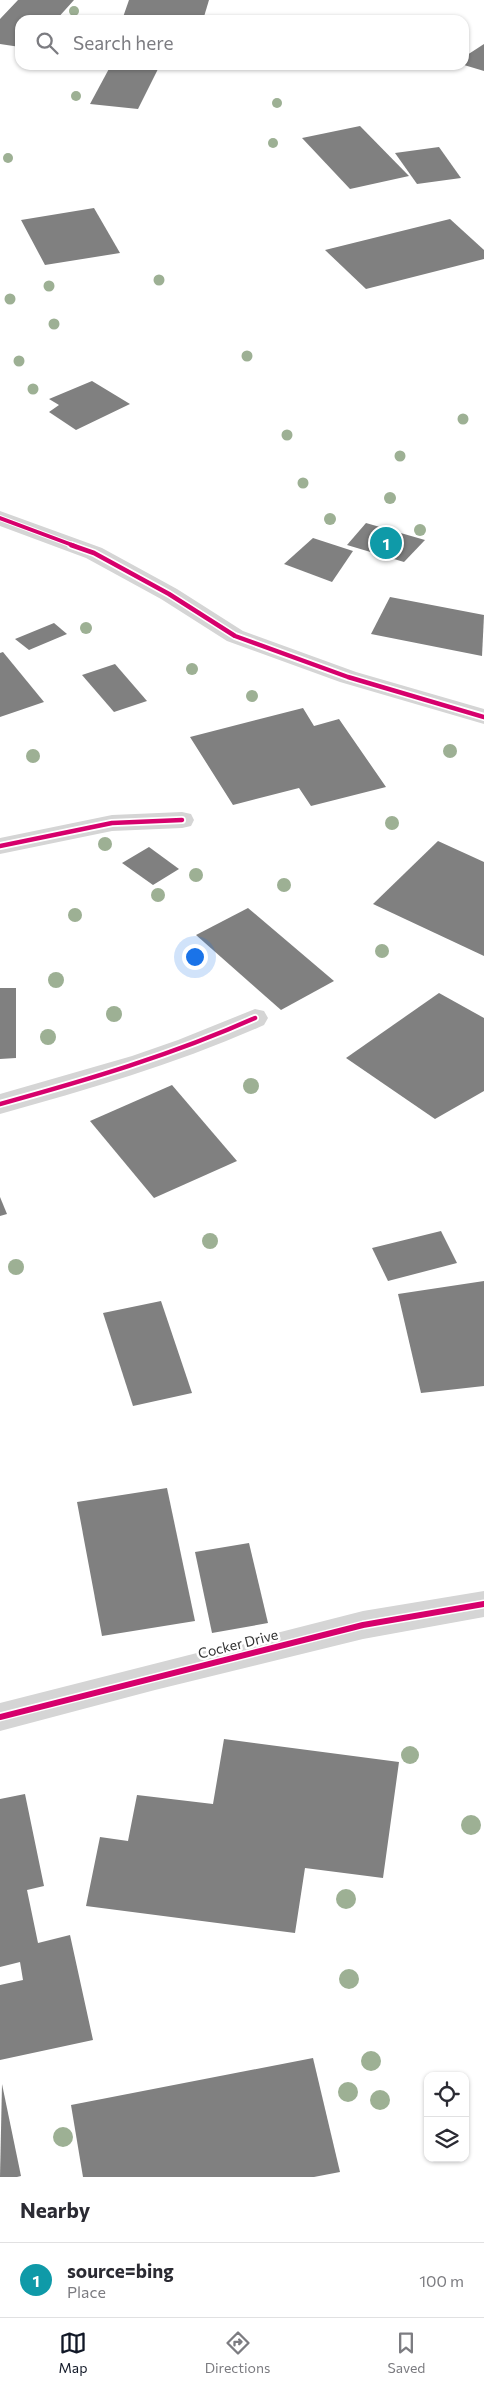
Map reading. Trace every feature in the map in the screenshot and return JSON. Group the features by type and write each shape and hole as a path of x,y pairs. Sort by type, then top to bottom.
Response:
{"street":[{"path":"0,518 94,553 169,594 235,636 348,677 484,717"},
{"path":"0,846 112,823 182,820"},
{"path":"0,1104 73,1085 145,1062 188,1047 255,1018"},
{"name":"Cocker Drive","path":"0,1717 154,1676 363,1625 484,1604"}],"building":[{"path":"18,0 74,0 60,15 15,15 15,46 0,44 0,19"},
{"path":"129,0 209,0 204,15 124,15"},
{"path":"484,44 484,71 469,66 469,54"},
{"path":"108,70 158,70 138,109 90,104"},
{"path":"360,126 409,176 350,189 302,138"},
{"path":"439,147 461,178 417,184 395,153"},
{"path":"94,208 120,253 45,265 21,220"},
{"path":"450,219 484,250 484,259 366,289 325,250"},
{"path":"92,381 130,404 76,430 49,412 59,405 49,399"},
{"path":"366,523 425,540 404,562 347,545"},
{"path":"313,538 353,551 332,582 284,564"},
{"path":"390,597 484,615 482,656 371,634"},
{"path":"54,623 67,634 29,650 15,639"},
{"path":"3,652 44,702 0,717 0,653"},
{"path":"115,664 147,701 114,712 82,675"},
{"path":"303,708 314,726 339,719 386,787 311,806 299,788 233,805 190,737"},
{"path":"438,841 484,862 484,956 373,904"},
{"path":"149,847 179,869 153,885 122,863"},
{"path":"248,908 334,981 281,1010 196,935"},
{"path":"0,988 16,988 16,1058 0,1059"},
{"path":"439,993 484,1018 484,1091 435,1119 346,1058"},
{"path":"172,1085 237,1161 154,1198 90,1121"},
{"path":"0,1197 7,1214 0,1216"},
{"path":"441,1231 457,1263 388,1281 372,1248"},
{"path":"484,1281 484,1386 421,1393 398,1294"},
{"path":"161,1301 192,1393 133,1406 103,1313"},
{"path":"167,1488 195,1621 102,1636 77,1502"},
{"path":"249,1543 268,1623 212,1633 195,1552"},
{"path":"224,1739 399,1762 383,1878 305,1868 295,1933 86,1906 100,1837 128,1841 137,1795 213,1804"},
{"path":"25,1794 44,1886 27,1890 38,1943 70,1935 93,2040 0,2060 0,1985 23,1980 20,1962 0,1967 0,1799"},
{"path":"313,2058 340,2172 314,2177 83,2177 71,2105"},
{"path":"2,2084 21,2176 17,2177 0,2177"}],"cycle path":[{"path":"0,518 94,553 169,594 235,636 348,677 484,717"},
{"path":"0,846 112,823 182,820"},
{"path":"0,1104 142,1063 188,1047 255,1018"},
{"path":"0,1717 155,1676 363,1625 484,1604"}],"place":[{"name":"source=bing","path":"386,543"}]}
